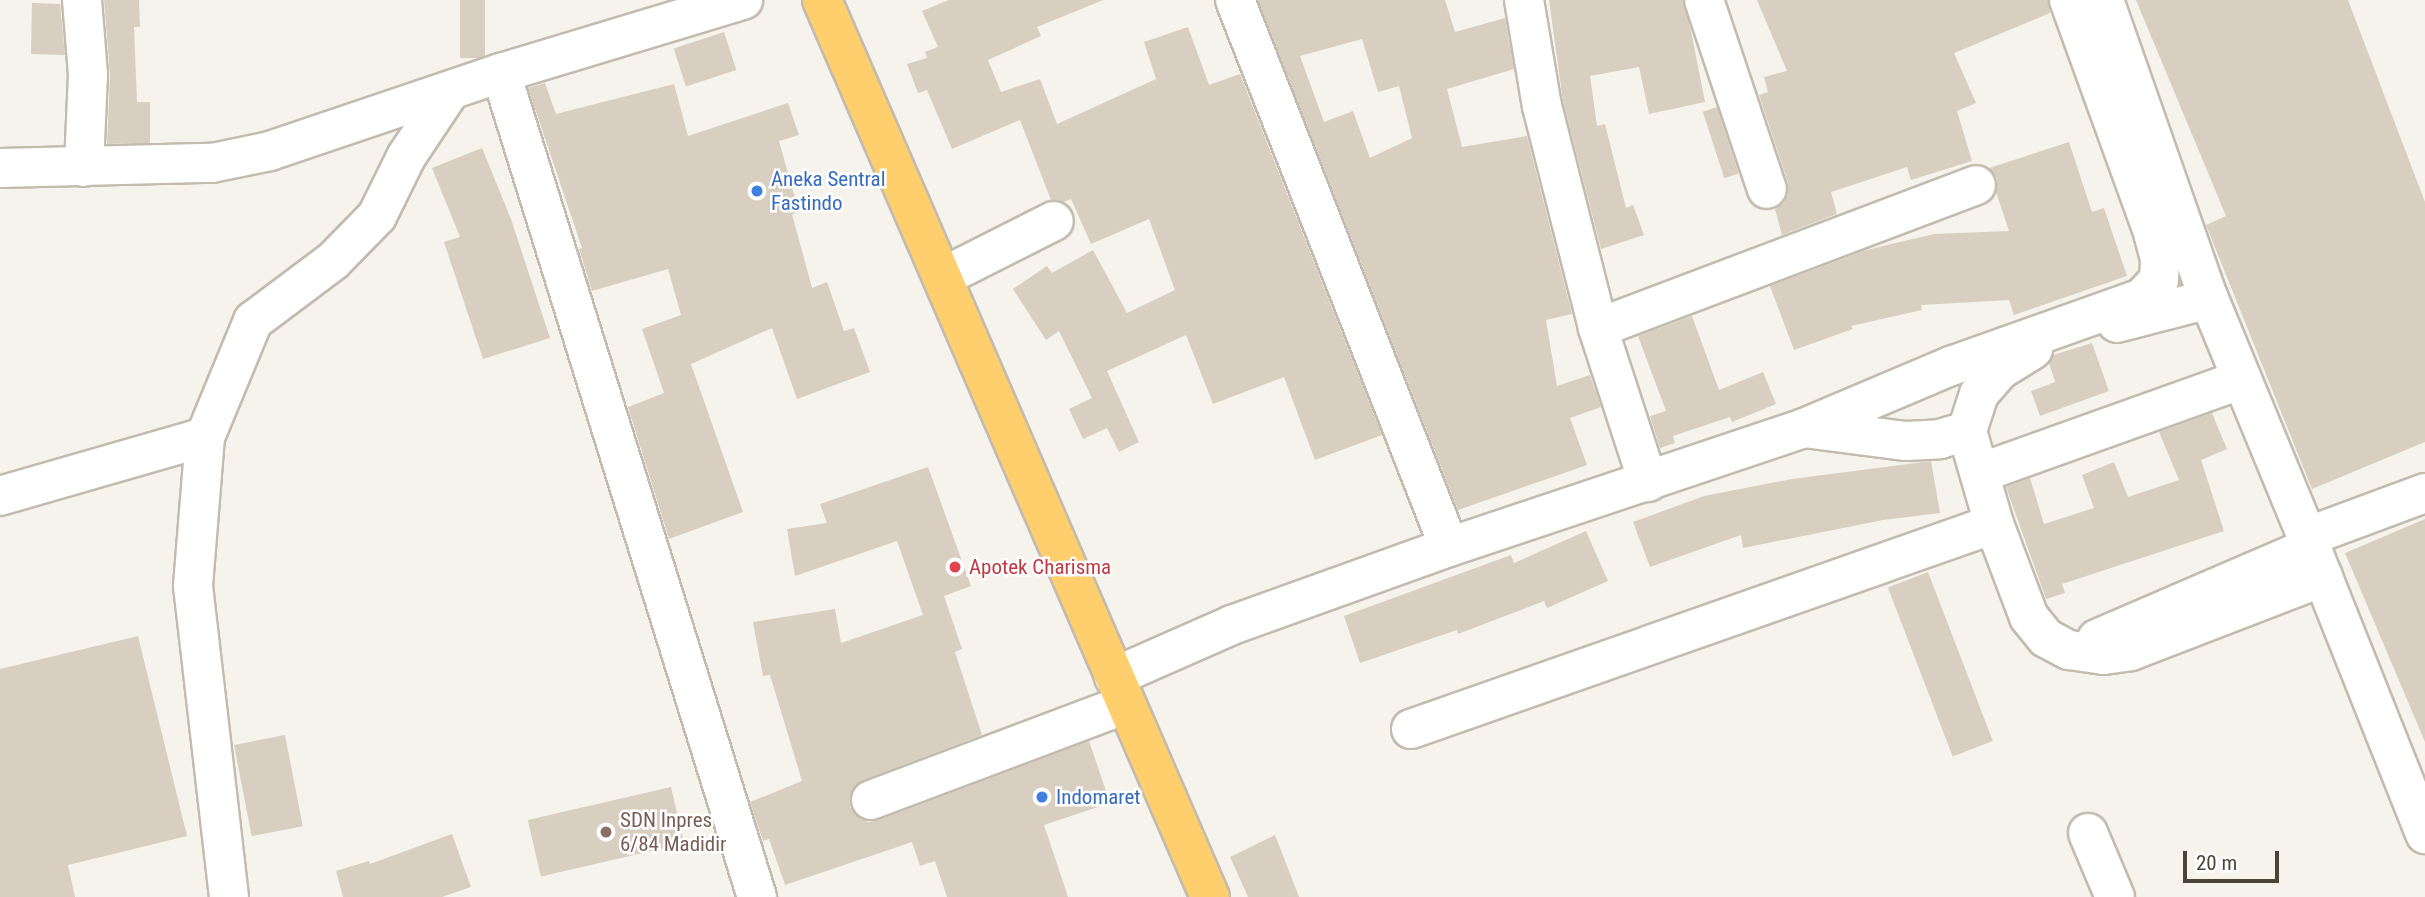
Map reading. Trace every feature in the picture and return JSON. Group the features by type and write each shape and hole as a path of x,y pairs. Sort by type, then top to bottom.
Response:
{"highway":[{"path":"822,0 1210,897"}],"street":[{"path":"82,0 88,74 84,167"},
{"path":"0,168 212,163 258,153 501,73 743,0"},
{"path":"1235,0 1449,547"},
{"path":"1524,0 1542,106 1598,328 1648,482"},
{"path":"1704,0 1767,189"},
{"path":"871,800 1120,690 1233,625 1449,547 1804,428 1951,366 2111,312 2142,298 2159,280 2160,259 2153,232 2069,0"},
{"path":"2104,0 2209,299 2314,553 2425,834"},
{"path":"501,73 757,897"},
{"path":"229,897 193,586 205,437 253,321 334,261 377,216 406,157 450,91"},
{"path":"1598,328 1976,185"},
{"path":"943,277 1054,221"},
{"path":"2209,299 2069,335 2033,349 2000,370 1979,394 1967,431 1994,524 2029,617 2046,638 2069,650 2104,654 2131,651 2425,493"},
{"path":"1980,473 2242,379"},
{"path":"1804,428 1906,441 1940,439 1967,431"},
{"path":"0,496 205,437"},
{"path":"1411,729 1994,524"},
{"path":"2088,833 2115,897"}],"building":[{"path":"104,0 139,0 140,27 134,27 137,102 150,102 150,143 107,144 110,75"},
{"path":"460,0 485,0 485,58 460,58"},
{"path":"949,0 1103,0 1037,27 1041,36 988,60 1001,92 1040,79 1057,124 1156,79 1144,42 1188,27 1209,85 1240,74 1382,435 1315,460 1284,377 1213,404 1186,335 1107,371 1139,442 1119,452 1107,428 1083,439 1069,409 1092,398 1059,331 1046,340 1013,289 1047,266 1052,273 1093,250 1127,313 1175,290 1149,219 1091,244 1071,199 1064,202 1051,200 1020,120 952,149 927,90 918,93 907,64 927,58 925,52 938,47 922,11"},
{"path":"1258,0 1445,0 1455,32 1505,18 1514,69 1447,89 1462,147 1527,136 1572,314 1546,320 1557,386 1590,375 1601,407 1570,418 1587,465 1458,510","holes":["1362,39 1378,92 1399,86 1412,138 1370,158 1353,111 1324,122 1300,56"]},
{"path":"1549,0 1683,0 1691,31 1705,102 1649,114 1639,67 1590,76 1597,126 1605,124 1626,208 1633,205 1644,235 1601,249 1563,101"},
{"path":"1757,0 2048,0 2050,13 1954,53 1976,103 1957,111 1972,161 1911,180 1907,167 1831,192 1837,214 1782,235 1775,209 1784,203 1788,194 1788,183 1759,95 1768,92 1764,77 1787,71"},
{"path":"2136,0 2348,0 2425,202 2425,442 2312,489 2206,225 2226,216"},
{"path":"32,3 60,4 65,55 31,54"},
{"path":"724,32 736,70 686,86 674,48"},
{"path":"545,83 556,114 674,84 688,136 788,103 799,135 779,141 799,212 792,214 812,288 827,282 844,331 854,328 870,372 797,399 772,328 691,364 743,512 669,539 628,407 664,393 642,329 681,315 668,269 592,291 579,249 582,248 528,88"},
{"path":"1717,107 1739,174 1724,178 1703,112"},
{"path":"2069,142 2092,212 2104,208 2127,276 2014,315 2009,300 1921,305 1922,310 1851,326 1853,329 1794,350 1770,286 1866,250 1934,234 2009,231 1996,192 1997,178 1989,168"},
{"path":"482,148 511,219 550,338 483,359 444,242 460,237 432,168"},
{"path":"1692,316 1719,390 1763,372 1776,404 1732,422 1730,417 1673,436 1675,443 1660,448 1650,416 1666,411 1638,336"},
{"path":"2092,343 2109,391 2040,416 2031,391 2055,382 2049,363 2053,355"},
{"path":"2212,413 2227,449 2201,460 2224,531 2062,584 2065,593 2046,599 2006,487 2030,478 2044,524 2094,508 2082,475 2114,462 2128,497 2179,480 2159,432"},
{"path":"1931,461 1940,513 1883,520 1743,548 1741,535 1650,567 1633,522 1704,496 1792,479"},
{"path":"928,467 971,586 944,596 962,649 955,652 982,735 863,780 854,787 850,796 850,807 858,817 868,822 879,820 1089,741 1110,803 1044,825 1068,897 947,897 935,861 920,866 912,842 785,885 769,839 763,841 750,802 802,781 770,675 763,676 753,622 835,609 841,643 923,615 897,541 795,576 787,529 827,523 820,504"},
{"path":"2425,519 2425,742 2345,553"},
{"path":"1586,531 1608,581 1547,608 1544,601 1458,634 1457,630 1360,663 1344,616 1511,555 1514,563"},
{"path":"1928,572 1993,741 1953,756 1888,587"},
{"path":"138,636 187,836 68,865 75,897 0,897 0,669"},
{"path":"285,735 303,826 252,836 234,745"},
{"name":"SDN Inpres 6/84 Madidir","path":"671,787 684,844 541,877 528,820"},
{"path":"452,834 471,887 442,897 343,897 336,871 369,861 370,864"},
{"path":"1275,835 1299,897 1248,897 1230,857"}],"place":[{"name":"Aneka Sentral Fastindo","path":"757,191"},
{"name":"Apotek Charisma","path":"955,567"},
{"name":"Indomaret","path":"1042,797"},
{"name":"SDN Inpres 6/84 Madidir","path":"606,832"}]}
